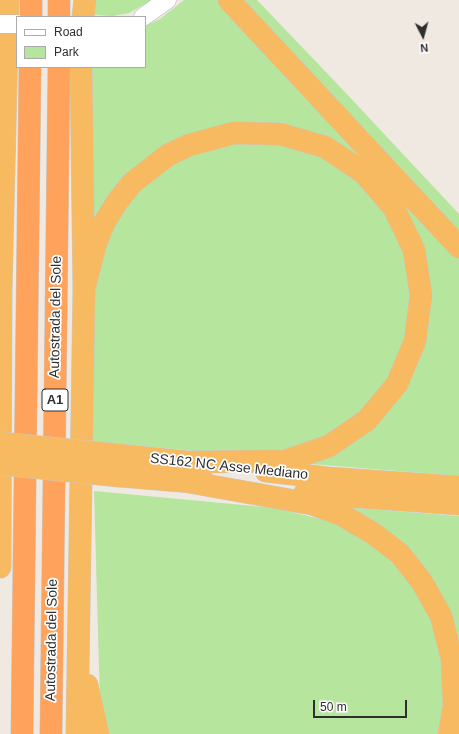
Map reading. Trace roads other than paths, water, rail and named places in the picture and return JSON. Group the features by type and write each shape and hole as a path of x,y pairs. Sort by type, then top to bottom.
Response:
{"highway":[{"path":"0,567 1,286 8,0"},
{"path":"31,0 31,16"},
{"path":"59,16 60,0"},
{"path":"83,16 85,0"},
{"path":"229,0 459,247"},
{"name":"Autostrada del Sole","path":"22,734 30,68"},
{"name":"Autostrada del Sole","path":"51,734 59,68"},
{"path":"77,734 84,289 81,68"},
{"path":"84,289 96,243 104,223 117,202 132,183 168,155 189,145 234,133 280,134 325,147 364,173 394,208 414,250 421,295 415,341 397,384 367,420 329,446 285,461 191,472"},
{"name":"SS162 NC Asse Mediano","path":"0,443 118,455 191,472 324,495 459,504"},
{"name":"SS162 NC Asse Mediano","path":"0,464 120,476 191,472 328,478 459,487"},
{"path":"191,472 312,504 342,515 374,534 400,554 422,582 441,616 452,659 454,706 448,734"},
{"path":"79,631 92,709 98,734"}],"street":[{"path":"144,16 167,0"},
{"path":"0,24 16,24"}]}
